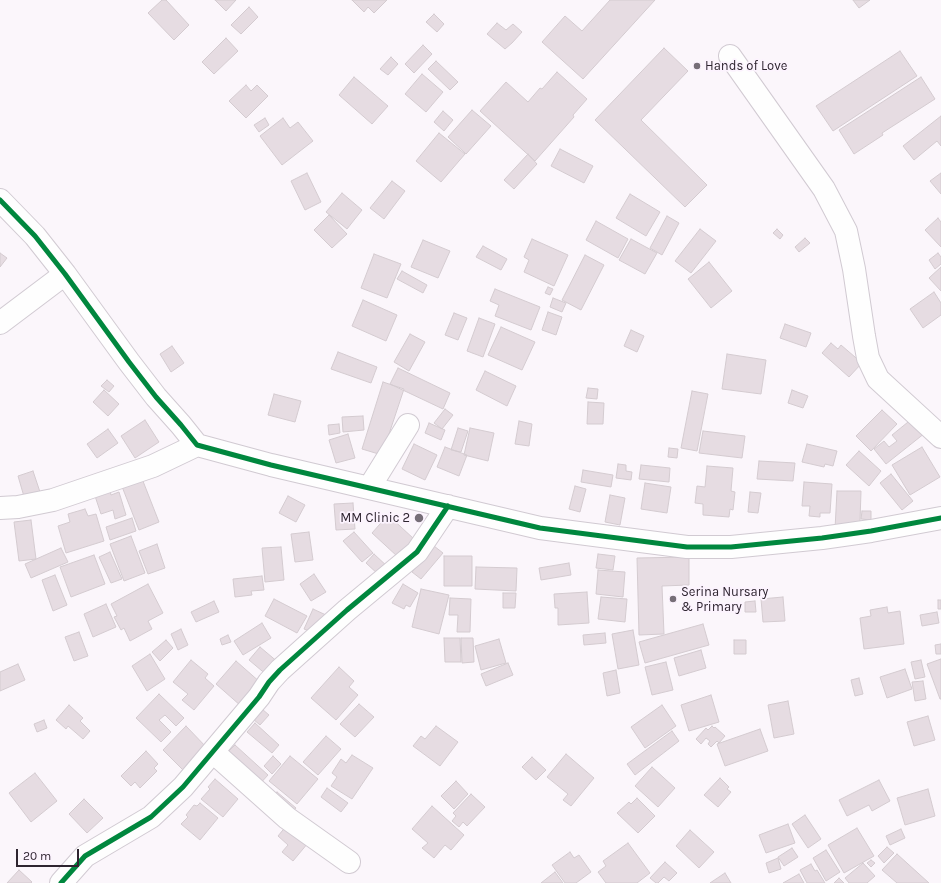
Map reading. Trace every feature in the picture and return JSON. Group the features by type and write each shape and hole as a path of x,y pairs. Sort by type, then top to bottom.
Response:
{"street":[{"path":"730,56 824,189 846,231 854,270 868,358 878,378 941,437"},
{"path":"0,200 35,236 65,274 128,362 197,445 271,466 540,528 687,547 731,547 822,538 871,531 941,518"},
{"path":"0,323 65,274"},
{"path":"369,488 408,425"},
{"path":"0,508 18,507 53,500 153,466 197,445"},
{"path":"61,883 85,856 151,817 183,787 260,697 269,682 280,670 417,552 448,506"},
{"path":"213,752 287,818 349,862"}],"building":[{"path":"162,0 166,0 189,25 174,40 148,13"},
{"path":"215,0 236,0 226,11"},
{"path":"352,0 387,0 374,13 368,7 364,12"},
{"path":"610,0 655,0 583,79 542,42 565,16 582,31"},
{"path":"853,0 870,0 859,8"},
{"path":"249,7 258,17 241,34 231,25"},
{"path":"434,14 444,24 437,32 426,22"},
{"path":"497,23 506,30 513,24 522,32 505,49 487,34"},
{"path":"226,38 238,51 214,74 202,62"},
{"path":"423,45 432,54 414,73 405,64"},
{"path":"664,48 688,71 641,120 707,185 685,207 595,120"},
{"path":"900,51 917,76 833,131 816,106"},
{"path":"391,57 398,64 388,75 380,69"},
{"path":"436,61 458,82 450,90 428,69"},
{"path":"557,72 587,99 573,115 574,117 535,161 480,111 506,82 528,102"},
{"path":"422,74 443,92 426,112 405,94"},
{"path":"354,77 388,106 372,124 339,95"},
{"path":"921,77 935,99 882,133 883,135 854,154 839,130"},
{"path":"246,85 251,91 257,85 268,96 246,118 229,101"},
{"path":"472,110 491,126 466,154 448,137"},
{"path":"443,111 453,120 444,131 434,122"},
{"path":"941,116 941,146 937,141 914,160 903,146"},
{"path":"265,118 269,125 259,132 254,125"},
{"path":"283,118 290,128 298,122 313,141 282,165 260,136"},
{"path":"439,133 465,154 441,182 416,161"},
{"path":"560,149 593,166 584,183 551,166"},
{"path":"528,154 537,164 514,189 504,180"},
{"path":"307,173 321,202 305,210 291,181"},
{"path":"941,173 941,194 930,181"},
{"path":"392,181 405,191 384,219 370,208"},
{"path":"342,193 362,210 347,229 326,212"},
{"path":"630,194 660,212 646,236 616,218"},
{"path":"329,215 347,234 332,248 314,230"},
{"path":"667,216 679,223 662,255 650,248"},
{"path":"938,218 941,222 941,247 925,230"},
{"path":"596,221 628,239 618,258 586,240"},
{"path":"700,229 716,241 691,273 675,261"},
{"path":"777,229 783,235 780,239 773,233"},
{"path":"805,238 810,243 799,252 795,247"},
{"path":"532,239 568,255 554,286 524,272 529,260 524,257"},
{"path":"631,239 657,253 645,274 619,260"},
{"path":"423,240 450,251 438,278 411,267"},
{"path":"483,246 507,259 501,270 476,257"},
{"path":"0,253 7,258 0,267"},
{"path":"938,253 941,257 941,264 935,269 929,260"},
{"path":"374,254 401,264 387,298 361,288"},
{"path":"585,255 604,265 581,310 562,300"},
{"path":"709,262 732,291 711,308 688,279"},
{"path":"941,267 941,291 929,278"},
{"path":"402,271 427,285 423,293 397,279"},
{"path":"548,287 553,289 550,295 545,293"},
{"path":"495,289 540,307 531,330 495,316 499,305 490,301"},
{"path":"934,292 941,303 941,315 923,328 910,309"},
{"path":"553,298 566,303 562,312 550,307"},
{"path":"363,300 397,315 386,341 352,326"},
{"path":"548,312 562,317 556,335 542,330"},
{"path":"454,313 467,318 458,340 445,335"},
{"path":"479,318 495,324 483,357 467,351"},
{"path":"785,324 811,333 806,347 780,338"},
{"path":"501,327 535,342 522,370 488,355"},
{"path":"631,330 644,336 637,352 624,346"},
{"path":"410,334 425,342 409,371 394,362"},
{"path":"831,343 838,349 841,345 862,363 849,377 822,353"},
{"path":"172,346 184,363 171,372 160,354"},
{"path":"338,352 377,367 371,383 331,369"},
{"path":"727,354 766,360 761,394 722,389"},
{"path":"398,368 450,393 443,409 390,384"},
{"path":"485,371 516,386 507,406 476,390"},
{"path":"107,380 114,386 109,392 101,386"},
{"path":"383,382 404,389 382,455 362,449"},
{"path":"588,388 598,389 597,399 586,398"},
{"path":"104,390 119,404 108,416 93,402"},
{"path":"792,390 808,396 803,408 788,403"},
{"path":"692,391 708,394 697,451 681,448"},
{"path":"274,394 301,401 295,422 268,415"},
{"path":"588,402 604,403 603,424 587,424"},
{"path":"445,409 453,415 442,429 434,423"},
{"path":"882,410 897,424 871,451 856,436"},
{"path":"363,416 364,430 343,432 342,417"},
{"path":"913,418 925,433 886,464 874,449 884,441 889,447 897,441 892,435"},
{"path":"145,420 159,442 135,458 121,436"},
{"path":"519,421 532,424 529,446 515,444"},
{"path":"429,423 445,430 441,440 425,433"},
{"path":"339,424 340,433 329,435 328,425"},
{"path":"458,428 468,431 461,452 451,450"},
{"path":"470,428 494,433 488,461 464,455"},
{"path":"108,429 118,443 97,458 87,444"},
{"path":"703,431 745,436 742,458 699,453"},
{"path":"348,434 355,458 336,463 329,440"},
{"path":"414,444 437,455 425,480 402,469"},
{"path":"807,444 837,451 833,466 825,464 824,467 802,462"},
{"path":"445,447 467,455 459,476 437,467"},
{"path":"922,447 940,477 910,495 892,465"},
{"path":"669,448 678,449 677,458 668,457"},
{"path":"859,451 881,471 869,486 846,465"},
{"path":"759,461 795,463 793,481 757,479"},
{"path":"618,464 626,465 626,471 632,472 631,480 616,478"},
{"path":"641,465 670,468 669,482 639,479"},
{"path":"707,466 733,468 731,491 735,492 733,510 730,509 729,517 703,515 703,504 695,503 697,486 705,487"},
{"path":"583,470 613,475 611,487 581,482"},
{"path":"33,471 41,495 25,500 18,476"},
{"path":"891,474 913,501 902,510 880,483"},
{"path":"141,476 159,522 139,530 121,484"},
{"path":"804,482 832,484 830,513 820,513 820,517 809,516 810,506 802,506"},
{"path":"645,483 671,487 667,513 641,509"},
{"path":"575,486 586,489 580,512 569,509"},
{"path":"110,491 111,495 119,492 126,515 115,519 113,510 101,514 95,496"},
{"path":"837,491 861,491 860,522 854,522 854,530 835,529"},
{"path":"750,492 761,493 758,513 748,512"},
{"path":"610,495 625,498 620,525 605,522"},
{"path":"288,496 305,505 296,522 279,513"},
{"path":"353,503 355,529 336,530 334,504"},
{"path":"85,509 88,516 96,514 104,541 66,553 58,526 70,522 68,514"},
{"path":"862,511 871,511 871,520 861,519"},
{"path":"388,515 414,539 398,557 372,533"},
{"path":"132,518 136,531 110,540 106,527"},
{"path":"31,520 36,559 19,561 14,522"},
{"path":"309,532 313,560 295,562 291,534"},
{"path":"354,532 373,553 362,562 343,541"},
{"path":"131,536 145,573 124,581 110,544"},
{"path":"157,544 165,568 148,574 139,551"},
{"path":"434,546 443,553 421,579 412,572"},
{"path":"281,547 284,580 265,582 262,548"},
{"path":"61,548 68,562 31,578 25,564"},
{"path":"110,552 122,579 111,583 99,557"},
{"path":"374,554 389,568 380,576 366,563"},
{"path":"598,554 615,556 613,570 596,568"},
{"path":"94,555 105,584 71,597 60,567"},
{"path":"444,556 472,556 472,586 444,586"},
{"path":"689,557 689,585 662,586 664,634 639,635 637,558"},
{"path":"569,563 571,575 541,580 539,568"},
{"path":"476,567 517,568 516,591 475,589"},
{"path":"598,570 625,572 623,597 596,594"},
{"path":"314,574 326,592 311,601 300,584"},
{"path":"55,575 67,605 53,611 42,580"},
{"path":"262,576 264,590 251,591 252,595 235,597 233,579"},
{"path":"148,584 163,613 148,621 152,629 130,641 124,628 121,630 114,617 117,616 111,604"},
{"path":"403,584 418,593 410,607 406,605 404,609 392,603"},
{"path":"421,589 449,595 439,634 412,627"},
{"path":"587,592 589,623 558,625 558,608 555,608 554,594"},
{"path":"503,593 516,593 515,608 503,608"},
{"path":"601,597 627,599 625,622 598,619"},
{"path":"783,597 785,621 763,622 761,599"},
{"path":"450,598 471,599 470,632 457,632 458,615 449,615"},
{"path":"274,599 307,616 297,633 265,616"},
{"path":"938,600 941,600 941,609 938,609"},
{"path":"214,601 219,612 196,622 191,612"},
{"path":"755,601 756,612 745,612 745,602"},
{"path":"106,604 116,627 93,637 84,614"},
{"path":"887,607 888,613 900,611 904,644 864,649 860,618 871,616 870,610"},
{"path":"313,609 326,615 317,634 304,629"},
{"path":"937,612 939,623 922,626 920,615"},
{"path":"262,623 271,638 243,655 234,641"},
{"path":"703,624 709,645 645,663 639,642"},
{"path":"181,629 188,645 178,650 171,634"},
{"path":"633,630 639,665 618,669 612,634"},
{"path":"79,632 88,656 74,661 65,637"},
{"path":"605,633 606,643 584,645 583,635"},
{"path":"228,635 231,642 222,645 220,639"},
{"path":"444,638 460,638 461,662 445,662"},
{"path":"461,638 473,638 474,662 462,663"},
{"path":"499,639 506,663 481,670 475,646"},
{"path":"166,640 173,648 160,661 152,652"},
{"path":"734,640 746,640 746,654 734,654"},
{"path":"941,644 941,654 936,654 935,645"},
{"path":"260,647 279,663 268,676 249,660"},
{"path":"701,650 706,668 679,676 674,658"},
{"path":"150,654 165,679 147,691 132,666"},
{"path":"941,659 941,699 940,699 927,664"},
{"path":"191,660 208,674 205,678 214,686 194,710 182,700 188,694 173,682"},
{"path":"921,660 925,677 915,679 911,662"},
{"path":"236,661 261,683 241,706 216,684"},
{"path":"666,662 673,690 652,695 645,667"},
{"path":"508,663 513,675 486,686 481,674"},
{"path":"18,664 25,680 0,691 0,672"},
{"path":"339,667 354,681 349,687 358,695 336,720 311,698"},
{"path":"905,669 912,689 887,698 880,677"},
{"path":"616,670 620,693 607,696 603,673"},
{"path":"859,678 863,694 855,696 851,680"},
{"path":"923,681 926,699 915,701 912,682"},
{"path":"159,694 184,718 176,726 165,715 159,720 171,732 161,742 136,718"},
{"path":"711,695 719,722 689,731 681,705"},
{"path":"788,701 794,734 774,738 768,705"},
{"path":"359,704 374,717 355,737 340,724"},
{"path":"69,705 83,718 80,721 90,731 83,739 68,726 66,729 56,720"},
{"path":"662,705 676,726 645,748 631,727"},
{"path":"262,709 269,715 260,725 253,719"},
{"path":"928,716 935,740 914,746 907,722"},
{"path":"44,720 47,728 37,732 34,724"},
{"path":"255,723 279,745 272,753 247,732"},
{"path":"186,726 208,749 185,772 163,750"},
{"path":"436,726 458,742 440,766 413,746 421,736 425,739"},
{"path":"712,726 725,736 719,743 717,741 711,747 708,744 710,741 706,738 701,744 696,739 706,728 708,730"},
{"path":"760,729 768,751 725,766 717,744"},
{"path":"672,731 679,741 635,775 627,764"},
{"path":"326,736 341,749 318,775 303,762"},
{"path":"235,745 268,775 258,786 225,755"},
{"path":"146,751 158,764 154,768 157,771 140,788 135,782 131,786 121,776"},
{"path":"566,754 594,778 571,806 563,800 568,794 547,777"},
{"path":"352,755 373,768 352,799 331,786 337,777 332,773 341,759 346,763"},
{"path":"273,756 281,764 272,774 264,766"},
{"path":"290,756 318,779 297,804 269,781"},
{"path":"532,757 546,770 536,780 522,767"},
{"path":"652,767 675,788 658,807 635,786"},
{"path":"35,773 57,801 31,822 9,793"},
{"path":"720,778 729,787 727,789 731,792 718,807 704,795"},
{"path":"215,779 238,799 223,817 201,799 210,789 208,787"},
{"path":"879,780 890,801 872,811 869,805 847,816 839,800"},
{"path":"456,781 468,794 454,809 441,796"},
{"path":"327,788 348,803 341,812 321,797"},
{"path":"928,789 935,816 905,825 897,798"},
{"path":"277,792 296,808 290,815 271,799"},
{"path":"471,794 485,807 467,826 463,822 459,827 452,821 456,816 453,813"},
{"path":"637,798 655,816 638,833 617,813 629,802 631,804"},
{"path":"84,799 103,818 87,833 69,814"},
{"path":"200,803 218,818 200,840 181,824 188,817 186,815 194,805 197,806"},
{"path":"432,806 464,835 451,850 445,845 434,858 422,848 428,843 412,829"},
{"path":"805,815 821,839 808,848 792,824"},
{"path":"788,824 795,843 766,853 759,835"},
{"path":"287,825 308,843 293,861 282,852 288,845 278,836"},
{"path":"857,828 874,856 844,873 828,845"},
{"path":"901,829 905,838 890,845 886,836"},
{"path":"690,830 714,852 699,868 676,846"},
{"path":"628,843 650,873 637,883 606,883 598,872 606,866 603,861"},
{"path":"887,847 894,853 884,863 878,856"},
{"path":"792,848 798,857 784,866 778,857"},
{"path":"826,850 840,872 826,881 813,858"},
{"path":"570,852 574,858 579,855 591,872 576,883 565,883 552,865"},
{"path":"897,854 929,883 897,883 882,870"},
{"path":"778,858 781,869 769,873 766,863"},
{"path":"871,860 875,863 871,867 867,863"},
{"path":"665,862 677,873 669,881 664,877 656,883 650,878"},
{"path":"863,863 875,876 867,883 849,883 845,878"},
{"path":"811,864 815,871 817,870 825,883 807,883 800,870"},
{"path":"19,870 32,882 7,883"},
{"path":"555,872 563,883 541,883"},
{"path":"725,873 731,883 710,883"},
{"path":"799,874 804,883 783,883"},
{"path":"839,878 844,883 834,883"}],"cycle path":[{"path":"0,200 35,236 156,397 197,445 271,465 540,528 687,547 731,547 822,538 871,531 941,518"},
{"path":"61,883 85,856 151,817 183,787 280,670 347,610 417,552 448,506"}],"place":[{"name":"Hands of Love","path":"697,66"},
{"name":"MM Clinic 2","path":"419,518"},
{"name":"Serina Nursary & Primary","path":"673,599"}]}
